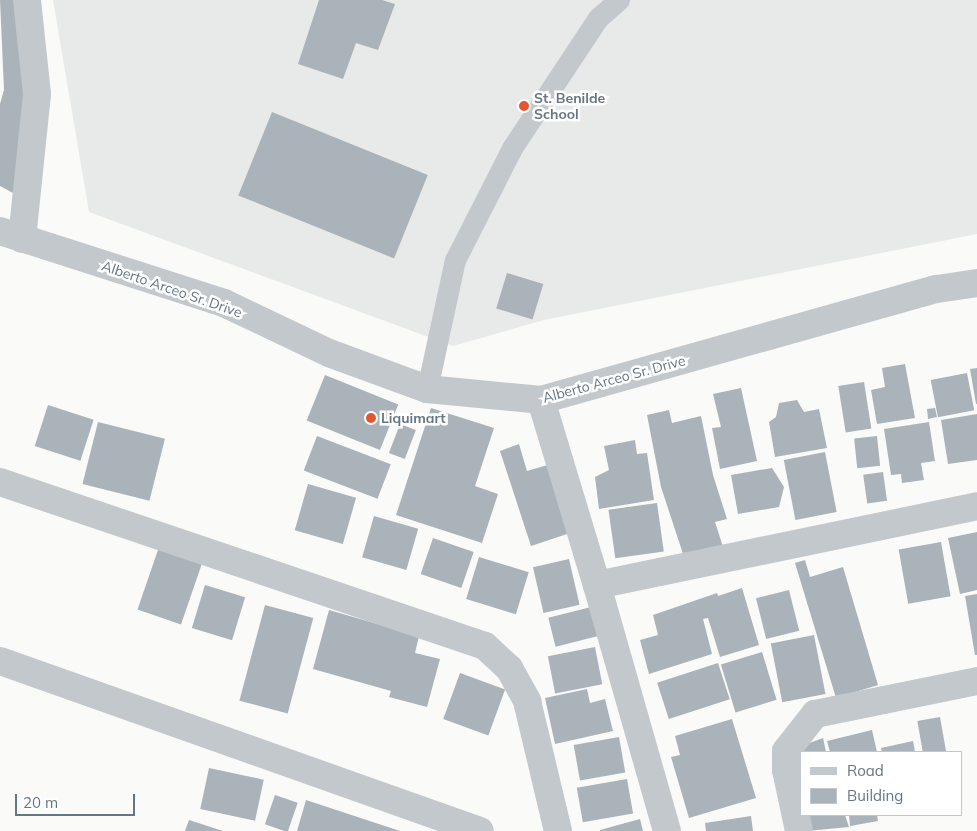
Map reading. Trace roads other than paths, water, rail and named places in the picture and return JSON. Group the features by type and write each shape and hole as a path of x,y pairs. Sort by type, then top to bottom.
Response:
{"street":[{"path":"11,235 38,94 27,0"},
{"name":"Alberto Arceo Sr. Drive","path":"11,235 224,303 329,353 427,388 541,400 937,289 977,283"},
{"path":"541,400 597,585 667,831"},
{"path":"0,482 485,646 509,668 527,701 558,831"},
{"path":"597,585 977,506"},
{"path":"0,661 480,831"},
{"path":"799,831 786,770 786,751 815,714 977,681"}],"lane":[{"path":"427,388 455,260 512,148 598,18 619,0"}],"place":[{"name":"St. Benilde School","path":"524,106"},
{"name":"Liquimart","path":"371,418"}]}
